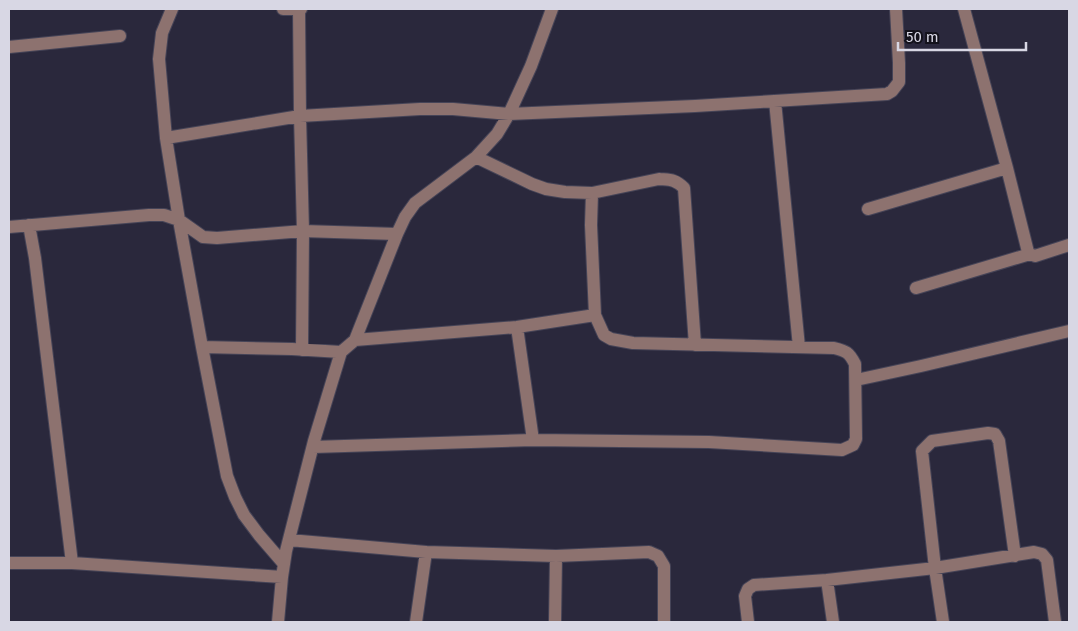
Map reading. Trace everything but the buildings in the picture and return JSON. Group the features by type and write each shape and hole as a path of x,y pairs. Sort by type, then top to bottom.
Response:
{"street":[{"path":"172,9 162,32 159,59 166,138 179,220 227,476 244,514 283,570"},
{"path":"283,9 300,9 300,116 304,231 302,350"},
{"path":"278,622 283,570 289,540 313,447 342,352 355,340 405,217 415,203 476,157 497,134 509,114 531,66 552,9"},
{"path":"166,138 300,116 428,109 509,114 695,106 887,94 899,82 896,9"},
{"path":"964,9 1030,254"},
{"path":"9,47 120,36"},
{"path":"775,100 799,347"},
{"path":"476,157 522,180 546,189 565,192 592,193 658,180 669,180 678,183 684,188 695,344"},
{"path":"868,209 1007,168"},
{"path":"313,447 533,440 709,442 842,450 853,445 856,439 856,380 855,364 850,354 834,348 633,343 612,339 604,335 595,315 591,225 592,193"},
{"path":"9,227 164,215 179,220 203,237 217,238 304,231 397,234"},
{"path":"29,225 35,258 72,563"},
{"path":"916,288 1030,254 1035,256 1069,245"},
{"path":"355,340 517,327 595,315"},
{"path":"517,327 533,440"},
{"path":"856,380 1069,331"},
{"path":"202,347 342,352"},
{"path":"943,622 922,452 932,441 988,433 995,434 999,441 1014,556"},
{"path":"289,540 426,552 556,556 649,552 658,556 664,566 664,622"},
{"path":"416,622 426,552"},
{"path":"748,622 745,596 748,588 754,586 935,568 1034,552 1042,554 1047,560 1055,622"},
{"path":"555,622 556,556"},
{"path":"9,563 72,563 283,570"},
{"path":"827,580 833,622"}]}
